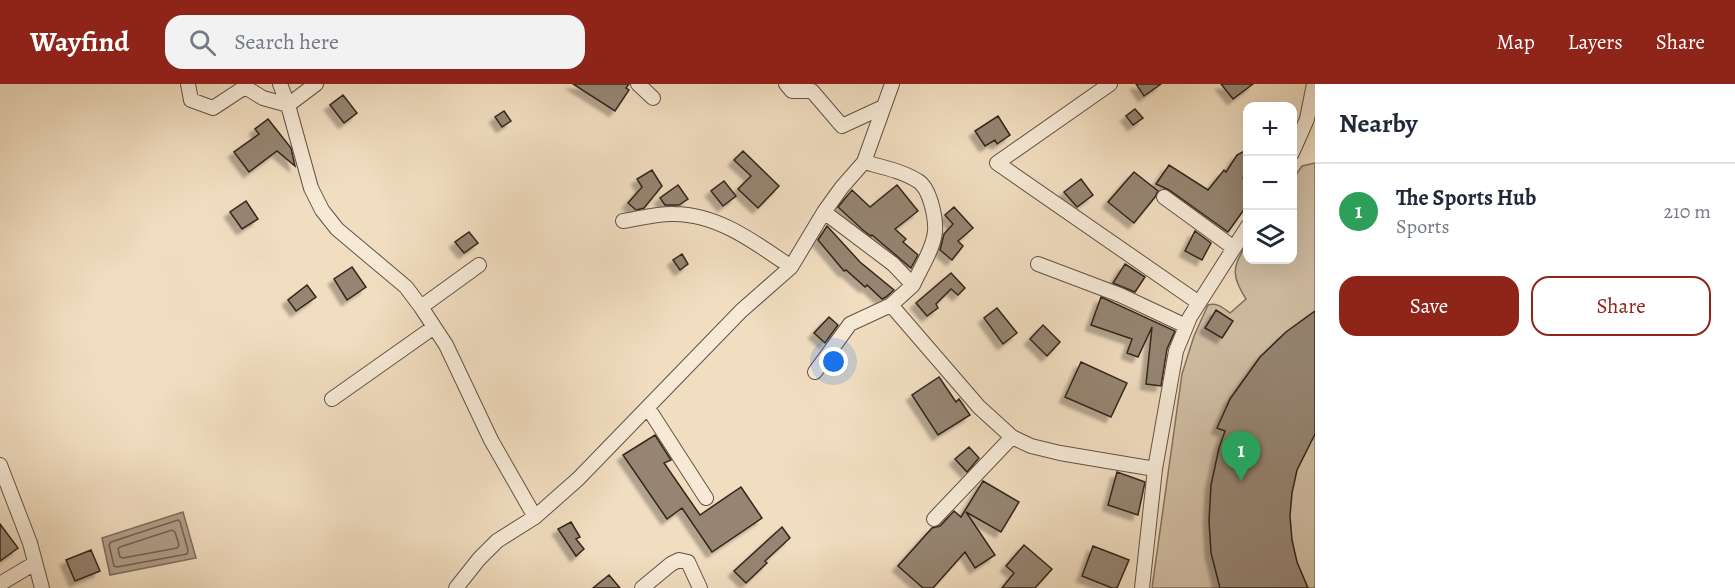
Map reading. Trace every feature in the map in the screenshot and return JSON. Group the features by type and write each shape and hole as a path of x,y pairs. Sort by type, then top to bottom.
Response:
{"street":[{"path":"188,84 191,100 213,108 246,87 263,98 288,105"},
{"path":"280,84 311,188 322,210 337,229 406,287 421,307 446,345 491,440 535,518"},
{"path":"288,105 316,84"},
{"path":"638,84 654,98"},
{"path":"786,84 792,91 812,91 842,126 883,107"},
{"path":"456,588 497,541 535,518 578,479 741,311 791,267 824,212 864,162 892,84"},
{"path":"1110,84 997,164 1199,303"},
{"path":"1297,143 1307,119 1314,84"},
{"path":"815,372 850,324 891,304 913,285 935,232 930,198 920,182 901,172 864,162"},
{"path":"1164,197 1234,248"},
{"path":"824,212 893,264 913,285"},
{"path":"623,221 673,214 704,219 740,233 791,267"},
{"path":"1142,588 1155,469 1176,351 1199,303 1243,234"},
{"path":"1038,264 1120,295 1186,326"},
{"path":"421,307 479,265"},
{"path":"891,304 979,407 1012,437 1031,446 1060,453 1155,469"},
{"path":"332,399 434,327"},
{"path":"648,408 706,498"},
{"path":"934,519 1012,437"},
{"path":"0,465 42,588"},
{"path":"0,505 13,498"},
{"path":"642,588 679,560 687,562 700,588"},
{"path":"0,584 35,563"}],"shaded area":[{"path":"1315,163 1315,588 1152,588 1182,374 1194,336 1208,305 1217,305 1230,313 1246,299 1238,284 1235,271 1243,251 1243,264 1297,264 1297,173 1302,166"}],"water":[{"path":"183,512 196,558 110,575 102,538"}],"building":[{"path":"573,84 629,84 626,88 629,90 615,111"},
{"path":"1136,84 1161,84 1144,96"},
{"path":"1221,84 1253,84 1233,99"},
{"path":"343,95 357,113 344,123 330,105"},
{"path":"1135,109 1143,118 1133,125 1126,116"},
{"path":"504,111 511,121 502,127 495,117"},
{"path":"998,116 1010,135 997,144 995,140 985,146 975,131"},
{"path":"268,119 291,148 295,166 277,151 249,172 234,152 259,134 255,129"},
{"path":"743,151 779,186 758,208 738,189 751,176 734,160"},
{"path":"1243,152 1243,211 1228,232 1169,190 1156,184 1169,165 1208,190 1224,170 1226,172 1237,155"},
{"path":"652,170 662,186 644,208 636,210 628,203 642,187 637,179"},
{"path":"1134,172 1158,191 1134,223 1108,202"},
{"path":"1081,179 1093,195 1077,207 1064,192"},
{"path":"724,181 736,196 723,206 711,191"},
{"path":"678,185 688,199 679,205 665,205 660,198"},
{"path":"897,185 918,211 895,229 906,239 903,242 918,255 911,268 838,207 852,190 870,207"},
{"path":"246,201 258,219 242,229 230,212"},
{"path":"954,207 973,228 958,241 963,246 952,260 940,250 944,234 953,224 945,215"},
{"path":"827,226 860,262 894,290 882,299 867,285 865,287 846,270 844,271 818,240"},
{"path":"1195,231 1211,243 1202,260 1185,251"},
{"path":"469,232 478,243 464,253 455,242"},
{"path":"682,254 688,264 680,270 673,260"},
{"path":"1125,264 1145,277 1135,292 1113,283"},
{"path":"352,267 366,287 347,300 334,279"},
{"path":"951,273 965,288 958,295 951,289 936,304 938,308 927,316 916,303"},
{"path":"307,285 316,297 296,311 288,300"},
{"path":"1101,297 1175,331 1167,349 1161,386 1146,384 1152,327 1138,357 1127,353 1132,339 1091,325"},
{"path":"997,308 1017,333 1003,344 984,318"},
{"path":"1216,310 1233,321 1222,338 1205,328"},
{"path":"1315,311 1315,434 1297,470 1290,516 1297,562 1308,588 1220,588 1211,553 1209,521 1211,485 1225,431 1217,428 1230,399 1260,357 1286,332"},
{"path":"829,317 838,325 825,343 814,333"},
{"path":"1043,325 1060,342 1047,356 1030,339"},
{"path":"1081,362 1127,383 1111,417 1065,397"},
{"path":"939,377 956,402 959,399 970,415 938,435 912,395"},
{"path":"655,435 671,460 664,463 700,515 741,487 762,518 712,552 682,508 667,519 623,455"},
{"path":"969,447 979,458 967,472 955,459"},
{"path":"1117,472 1145,482 1138,515 1108,505"},
{"path":"983,481 1019,502 1001,532 966,512 995,555 975,568 965,552 933,588 923,588 898,566 932,528 940,526 954,511 961,517"},
{"path":"571,522 580,537 576,539 584,549 576,556 558,529"},
{"path":"0,524 18,548 0,561"},
{"path":"782,527 790,538 746,583 734,571"},
{"path":"1024,545 1052,569 1035,588 1002,588 1014,573 1006,566"},
{"path":"1093,546 1129,560 1117,588 1082,576"},
{"path":"91,550 100,571 75,581 66,560"},
{"path":"609,575 620,588 593,588"}],"place":[{"name":"The Sports Hub","path":"1241,481"}]}
